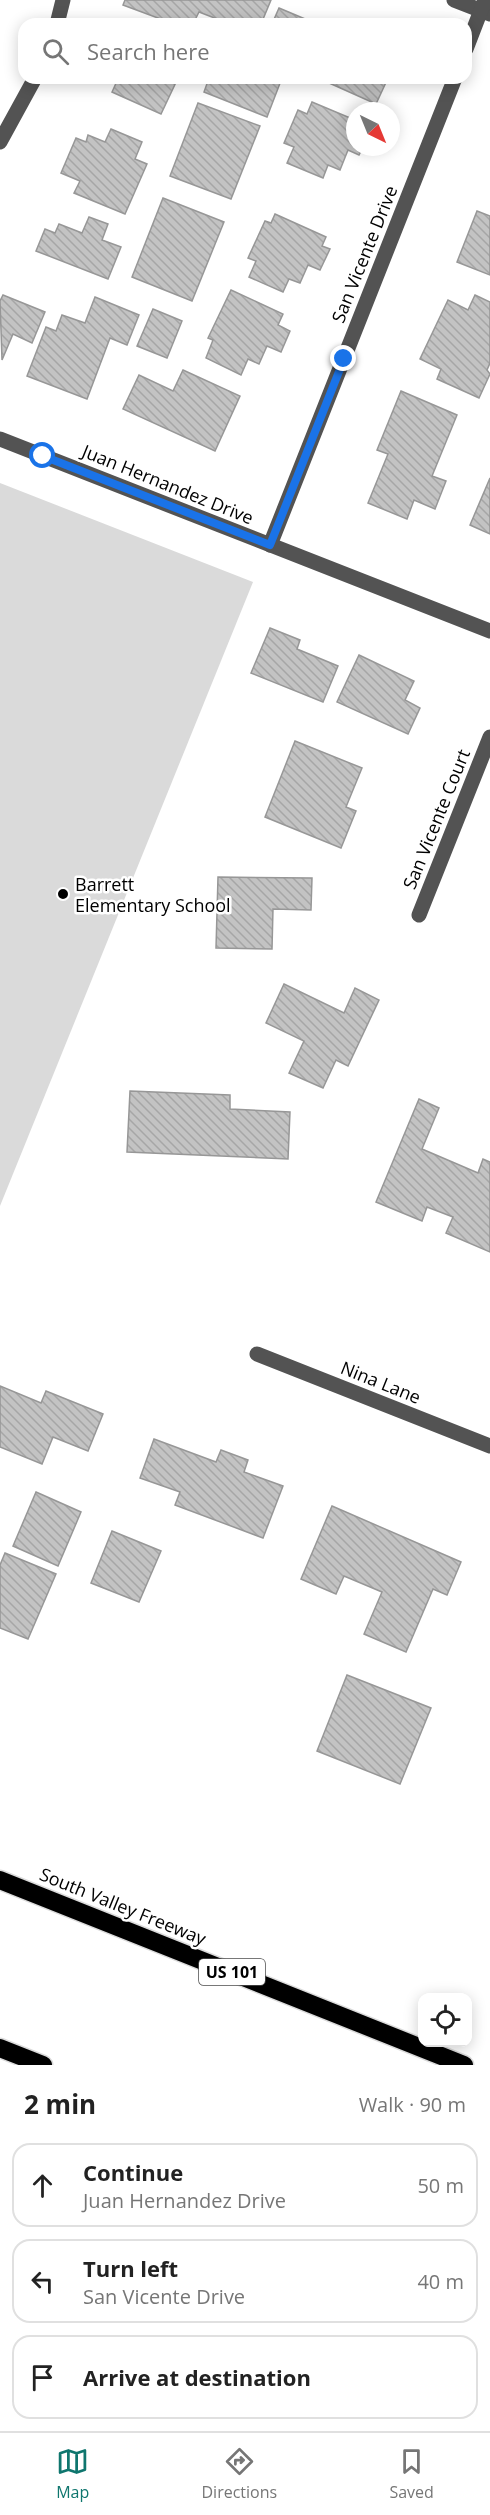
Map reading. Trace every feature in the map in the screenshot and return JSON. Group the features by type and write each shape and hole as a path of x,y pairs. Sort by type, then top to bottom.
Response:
{"highway":[{"name":"South Valley Freeway","path":"0,1880 465,2065"},
{"path":"0,2048 43,2065"}],"street":[{"path":"58,18 63,0"},
{"path":"454,0 486,8 472,37"},
{"path":"0,142 32,84"},
{"name":"San Vicente Drive","path":"270,545 453,84"},
{"name":"Juan Hernandez Drive","path":"0,439 490,631"},
{"name":"San Vicente Court","path":"419,915 490,737"},
{"name":"Nina Lane","path":"257,1354 490,1446"}],"shaded area":[{"name":"Barrett Elementary School","path":"0,483 253,582 0,1206"}],"building":[{"path":"125,0 271,0 264,18 214,18 199,12 196,18 158,18 123,5"},
{"path":"279,8 303,18 275,18"},
{"path":"116,84 175,84 161,114 112,92"},
{"path":"207,84 280,84 267,117 204,92"},
{"path":"331,84 385,84 377,102 372,102"},
{"path":"312,102 346,116 346,155 340,170 328,165 323,178 287,163 294,147 284,143 298,110 307,114"},
{"path":"198,103 260,126 231,199 170,176"},
{"path":"111,129 142,142 135,159 147,164 125,214 74,193 80,181 61,173 76,138 86,142 88,135 105,142"},
{"path":"163,198 224,222 192,301 132,277"},
{"path":"477,211 490,216 490,275 457,262"},
{"path":"275,214 326,237 322,246 330,249 320,270 308,265 300,283 289,279 283,292 249,277 256,261 248,258 265,221 271,223"},
{"path":"89,217 108,224 102,240 121,247 108,279 36,251 45,229 55,233 59,224 82,233"},
{"path":"231,290 283,314 278,325 290,331 281,352 267,346 259,364 248,359 241,375 206,358 213,340 208,338"},
{"path":"3,295 45,312 32,343 13,334 2,360 0,301"},
{"path":"475,295 490,302 490,363 487,370 490,374 479,398 437,379 441,369 420,359 448,300 468,310"},
{"path":"95,297 139,315 127,345 110,338 87,399 27,376 46,327 56,331 62,315 85,323"},
{"path":"153,309 182,321 167,358 137,346"},
{"path":"183,370 240,396 215,451 123,409 139,375 173,391"},
{"path":"401,391 457,415 432,476 446,481 435,509 414,500 407,519 368,503 388,454 377,450"},
{"path":"490,478 490,534 470,525"},
{"path":"270,628 300,640 297,649 338,666 323,702 251,673"},
{"path":"359,655 414,681 405,700 420,708 408,734 337,702"},
{"path":"295,741 362,768 346,807 356,811 341,848 265,817"},
{"path":"218,877 312,878 311,910 273,909 272,949 216,948"},
{"path":"284,984 344,1013 355,988 379,1000 348,1066 336,1060 323,1088 289,1073 304,1041 266,1023"},
{"path":"130,1091 230,1095 230,1109 290,1112 288,1159 127,1152"},
{"path":"419,1099 439,1108 422,1149 478,1173 483,1159 490,1162 490,1252 446,1233 453,1217 427,1207 422,1221 376,1202"},
{"path":"0,1386 41,1403 46,1391 103,1414 88,1451 53,1437 42,1464 0,1447"},
{"path":"154,1439 216,1462 221,1450 248,1460 244,1472 283,1486 263,1538 175,1505 180,1492 140,1478"},
{"path":"36,1492 81,1512 58,1566 13,1546"},
{"path":"332,1506 461,1562 447,1595 433,1589 406,1652 364,1634 382,1592 344,1576 336,1594 301,1579"},
{"path":"112,1531 161,1551 139,1602 91,1583"},
{"path":"5,1553 56,1574 28,1639 0,1628 0,1565"},
{"path":"347,1675 431,1708 400,1784 317,1751"}],"place":[{"name":"Barrett Elementary School","path":"63,894"}],"route":[{"path":"43,456 270,545 344,359"}]}
